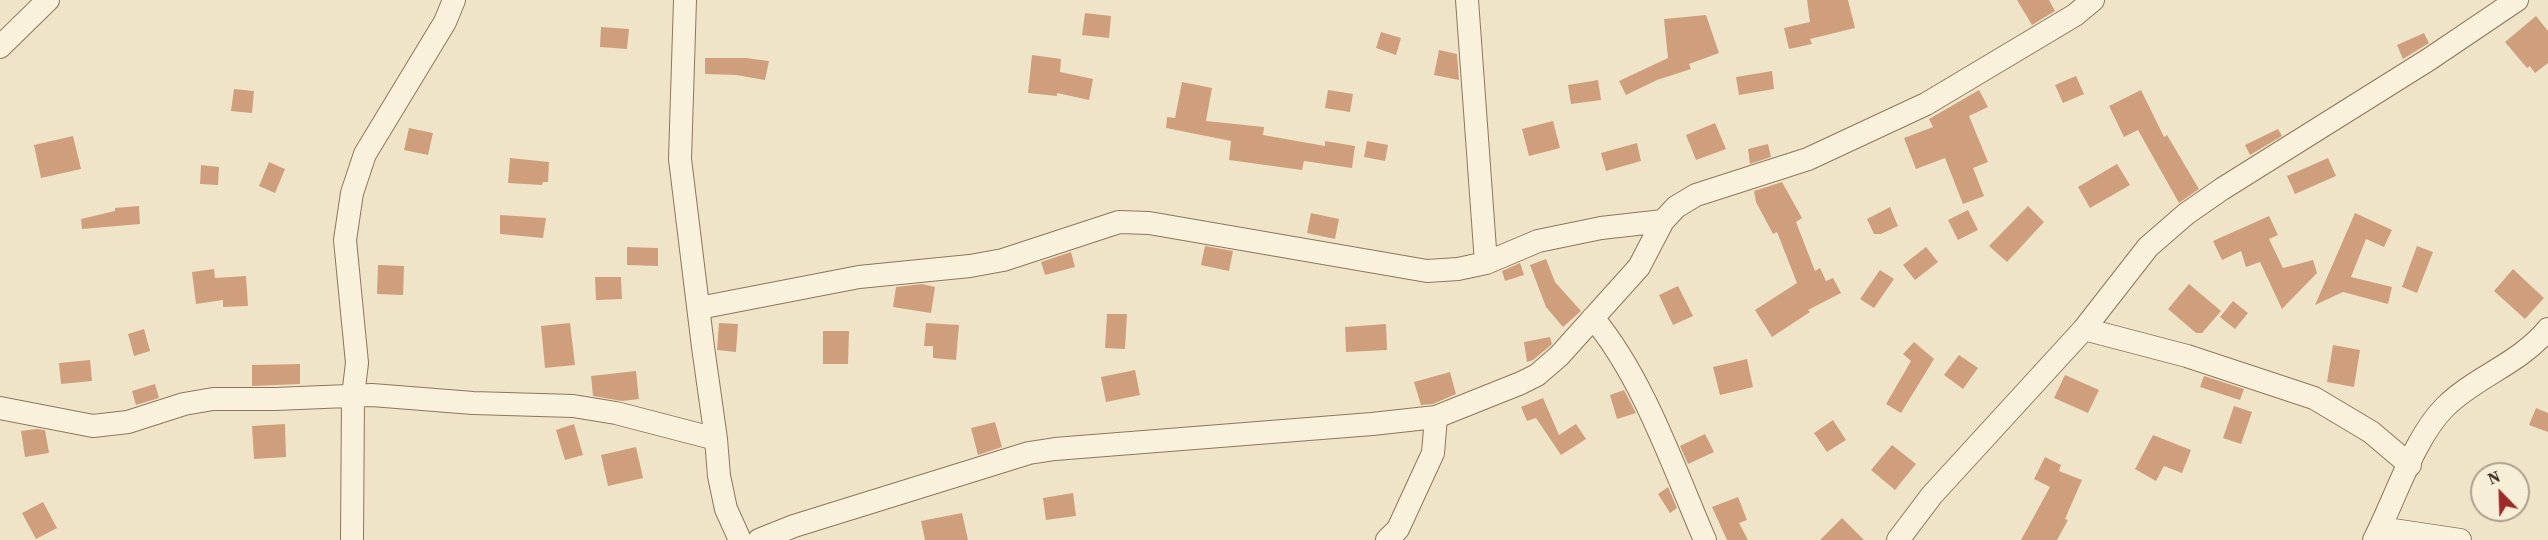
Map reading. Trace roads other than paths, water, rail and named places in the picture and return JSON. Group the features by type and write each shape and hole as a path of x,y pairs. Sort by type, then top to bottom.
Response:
{"street":[{"path":"0,47 48,0"},
{"path":"352,540 353,396 357,363 345,240 352,193 366,154 445,22 454,0"},
{"path":"684,0 680,159 719,476 726,508 740,540"},
{"path":"1467,0 1486,263"},
{"path":"759,540 794,526 1029,453 1436,417 1537,375 1560,356 1639,267 1663,221 1676,207 1696,195 1808,159 1926,104 2068,7 2093,0"},
{"path":"1898,540 1932,495 2084,329 2148,247 2186,214 2428,60 2517,0"},
{"path":"699,308 859,276 970,266 1003,260 1119,222 1149,223 1427,271 1458,269 1486,263 1538,241 1601,228 1663,221"},
{"path":"1593,318 1608,335 1638,389 1705,540"},
{"path":"2084,329 2187,356 2314,398 2371,432 2409,465"},
{"path":"2460,540 2377,534 2430,425 2446,406 2516,360 2548,329"},
{"path":"0,408 93,426 128,422 184,404 213,399 275,399 372,394 473,403 573,406 616,413 716,439"},
{"path":"1387,540 1398,529 1433,453 1436,417"}]}
